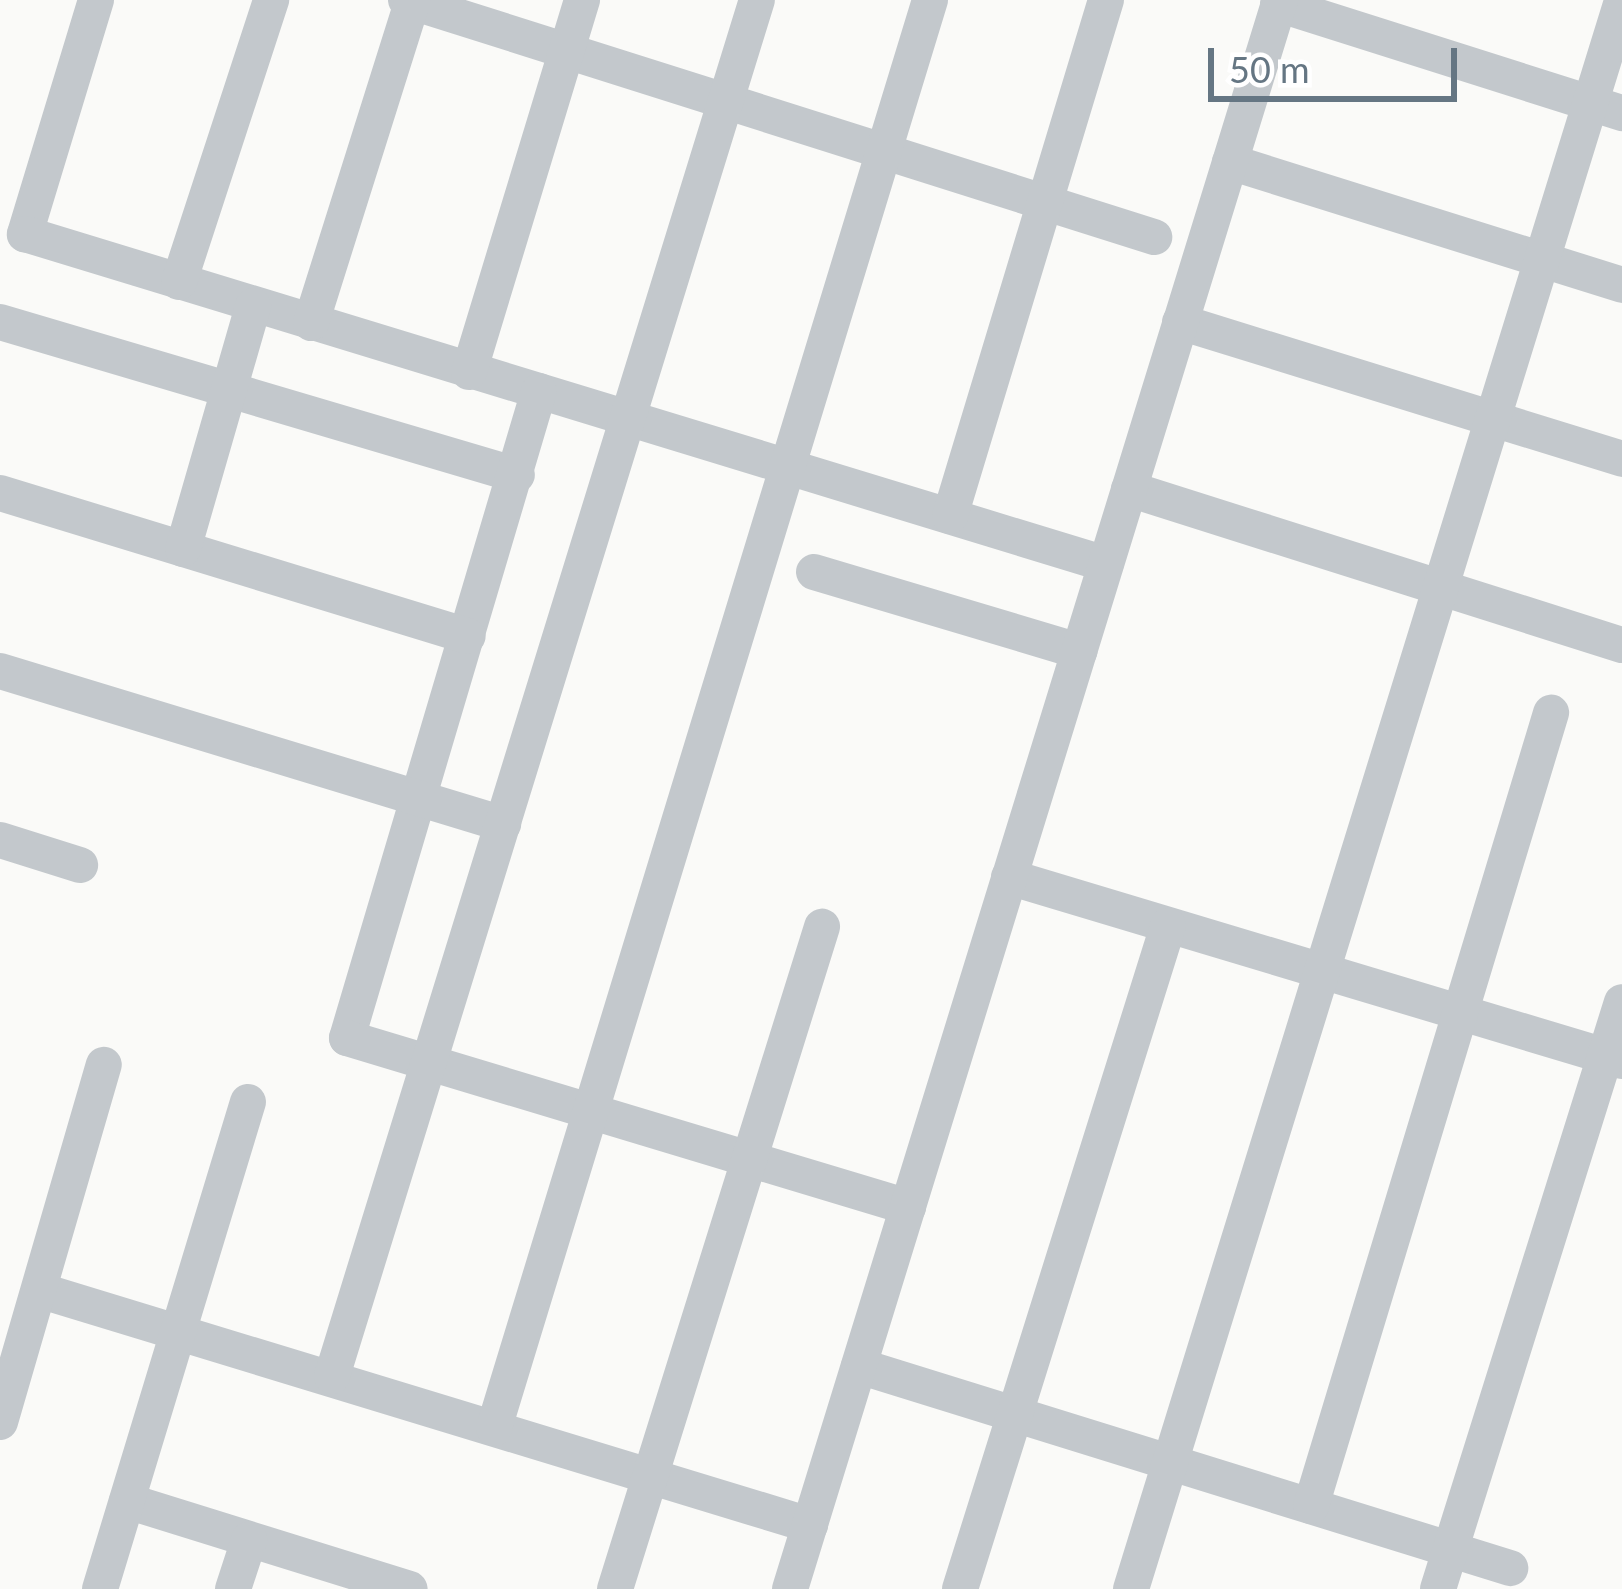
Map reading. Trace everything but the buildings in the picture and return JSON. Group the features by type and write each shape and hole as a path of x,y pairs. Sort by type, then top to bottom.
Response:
{"street":[{"path":"96,0 25,234 1106,564"},
{"path":"179,282 271,0"},
{"path":"469,372 582,0"},
{"path":"332,1376 632,419 757,0"},
{"path":"494,1428 930,0"},
{"path":"950,516 1106,0"},
{"path":"311,323 410,1 1154,237"},
{"path":"1131,1589 1319,968 1439,587 1498,419 1544,260 1608,108 1622,1"},
{"path":"790,1589 1279,2 1608,108"},
{"path":"1230,162 1622,285"},
{"path":"183,549 253,306"},
{"path":"0,322 229,394 517,475"},
{"path":"1180,322 1622,459"},
{"path":"539,391 347,1037 908,1207"},
{"path":"1129,488 1622,645"},
{"path":"0,493 468,636"},
{"path":"814,572 1078,652"},
{"path":"0,671 503,824"},
{"path":"1311,1506 1551,713"},
{"path":"0,840 80,865"},
{"path":"1009,877 1614,1058"},
{"path":"960,1589 1168,926"},
{"path":"615,1589 654,1478 822,927"},
{"path":"1438,1589 1614,1058 1622,1002"},
{"path":"0,1423 104,1065"},
{"path":"100,1589 248,1102"},
{"path":"42,1291 810,1526"},
{"path":"859,1366 1510,1568"},
{"path":"128,1501 410,1589"},
{"path":"233,1589 249,1540"}]}
